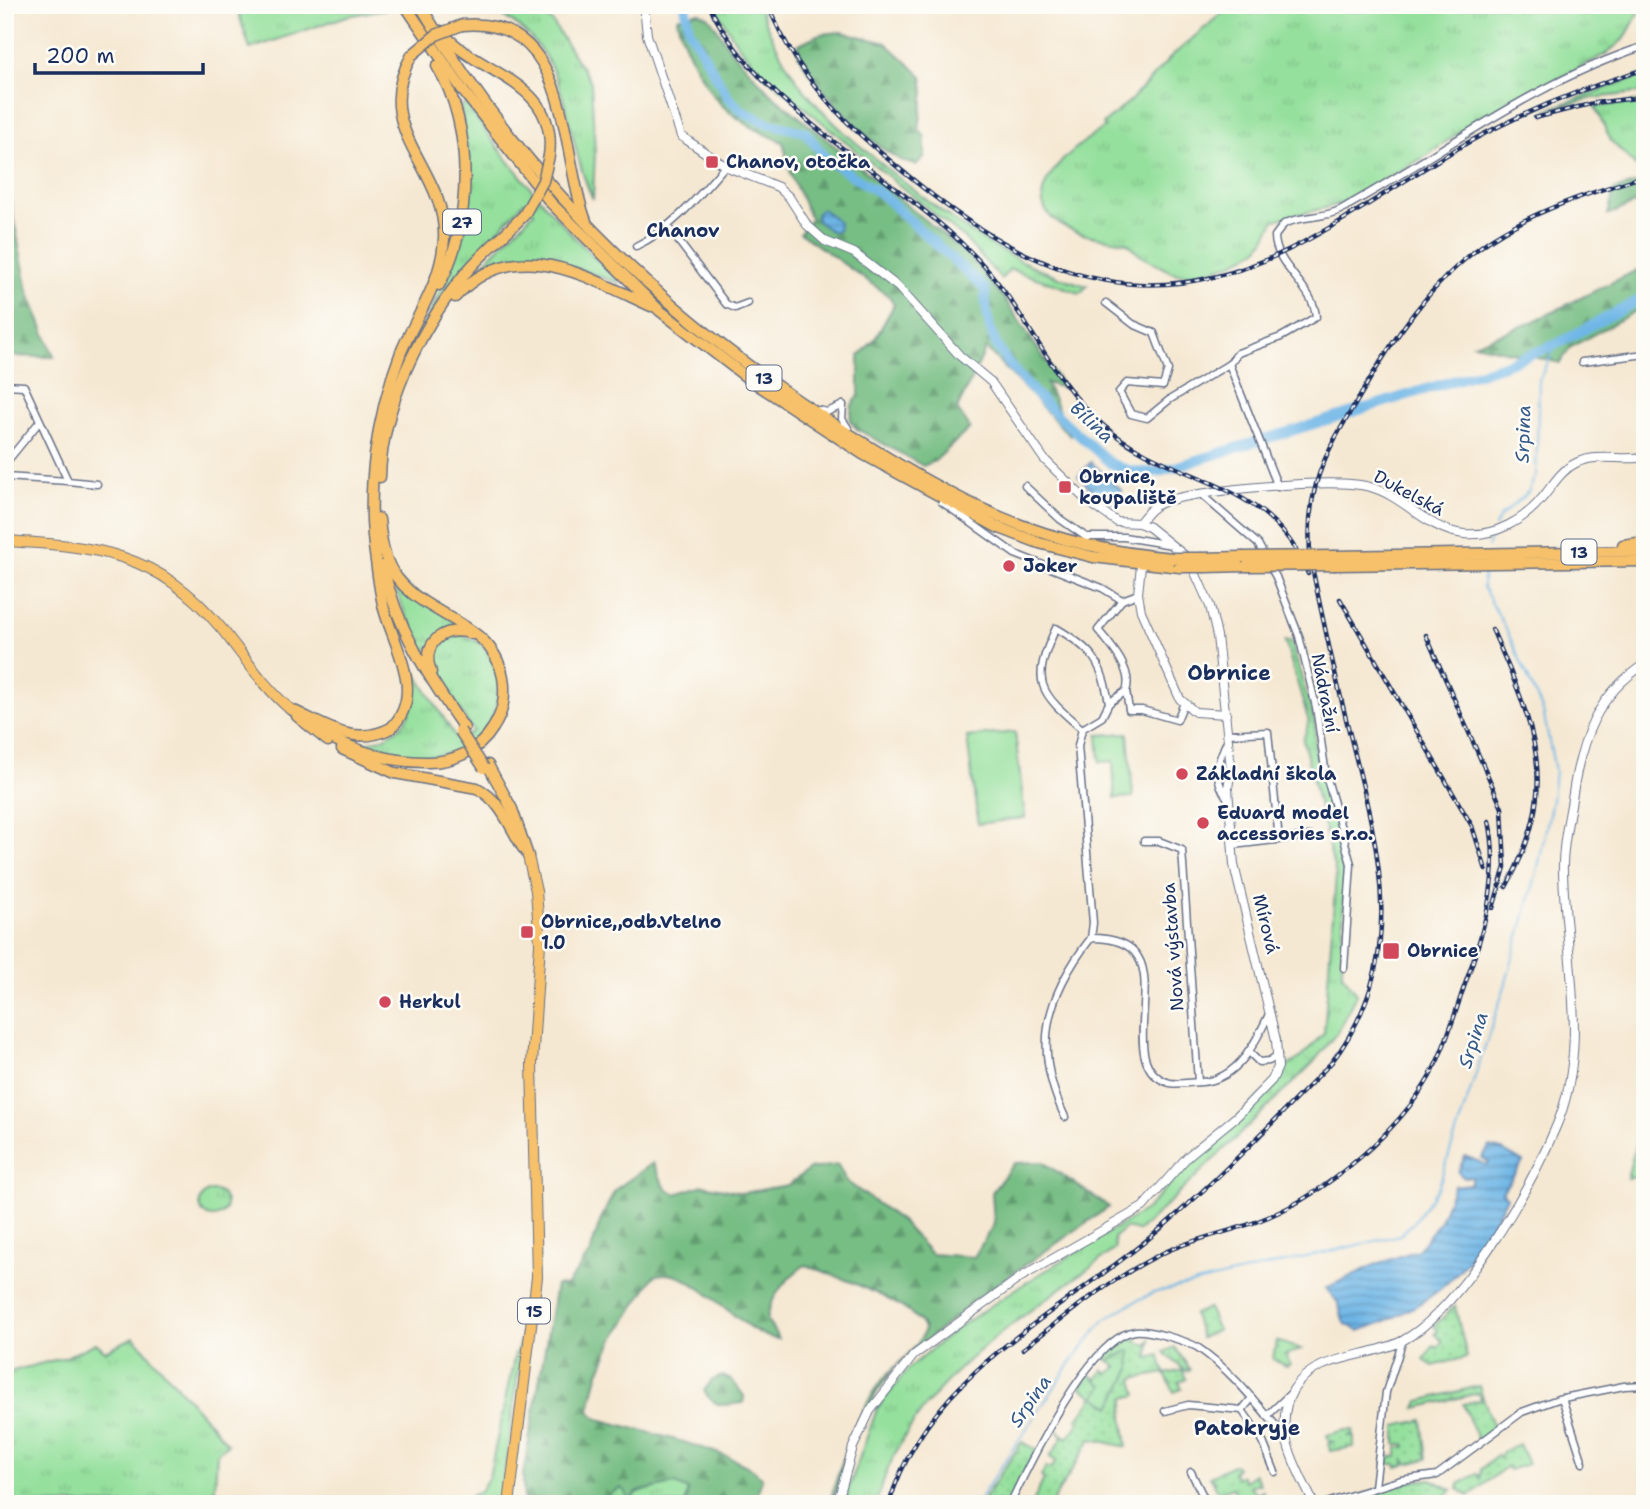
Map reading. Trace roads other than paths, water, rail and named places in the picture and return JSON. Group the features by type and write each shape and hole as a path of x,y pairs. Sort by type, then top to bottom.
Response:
{"highway":[{"name":"13","path":"405,5 424,38 446,58 589,230 660,296 738,359 795,400 904,468 1026,529 1091,547 1176,563"},
{"name":"13","path":"422,5 446,58 551,203 659,310 790,407 935,496 1020,538 1093,557 1141,565 1515,557 1645,561"},
{"name":"27","path":"379,519 380,470 387,427 411,360 441,306 465,274 524,215 543,181 549,156 547,126 533,98 515,82 452,42 422,5"},
{"path":"388,398 401,354 437,277 444,238 442,210 409,143 399,116 401,76 412,55 436,35 462,26 487,27 510,35 529,49 544,68 564,116 575,184 589,230"},
{"name":"27","path":"378,574 372,535 374,461 388,398 404,356 452,260 462,222 464,180 455,110 444,77 424,38"},
{"path":"411,360 442,312 464,288 488,270 504,266 533,264 566,269 607,284 659,310"},
{"path":"290,709 323,733 371,754 420,762 457,757 488,736 503,704 504,684 499,662 481,638 466,625 422,601 398,580 386,557 379,519"},
{"path":"379,519 383,570 405,635 462,730"},
{"path":"1563,552 1645,542"},
{"name":"13","path":"1515,557 1563,552 1645,551"},
{"path":"1618,562 1645,568"},
{"path":"290,709 330,730 349,735 383,732 398,721 406,704 407,684 383,606 378,574"},
{"path":"378,574 395,622 413,658 486,766 526,852"},
{"path":"462,730 433,678 428,655 435,640 448,631 461,630 481,638"},
{"path":"290,709 310,729 363,761 415,778 477,788 487,793 502,809 526,852"}],"main road":[{"path":"5,541 89,547 156,571 180,587 212,618 268,688 290,709"},
{"name":"15","path":"509,1504 514,1452 531,1348 537,1277 532,1077 540,944 536,891 526,852"}],"street":[{"path":"644,5 647,35 663,77 670,110 681,136 725,166 778,187 789,197 807,225 825,241 854,253 898,287 923,312 942,337 991,382 1044,459 1087,501 1117,522 1139,523 1174,545"},
{"path":"1163,386 1127,383 1119,392 1126,408 1142,419 1229,364 1238,353 1281,337 1316,317 1313,302 1276,248 1275,236 1279,227 1291,220 1337,212 1426,160 1470,129 1559,82 1645,46"},
{"path":"636,246 653,238 667,226 725,166"},
{"path":"667,226 726,303 735,308 748,303"},
{"path":"1106,303 1133,324 1154,333 1168,370 1163,386 1169,400"},
{"path":"1582,362 1645,354"},
{"path":"738,359 753,364 818,410 827,412 843,405 843,424 904,468"},
{"path":"1229,364 1278,486"},
{"path":"5,385 23,386 68,481"},
{"path":"5,464 40,421"},
{"name":"Dukelská","path":"1139,523 1150,509 1163,502 1278,486 1350,484 1372,487 1432,524 1452,532 1476,534 1504,528 1534,507 1560,475 1578,462 1645,457"},
{"path":"5,477 97,484"},
{"path":"1025,486 1060,519 1086,537 1124,537 1174,545"},
{"path":"935,496 999,545 1048,568 1102,588 1122,600"},
{"name":"Nádražní","path":"1203,496 1258,544 1276,578 1299,636 1316,708 1326,775 1351,864 1344,968"},
{"name":"Mírová","path":"1174,545 1189,559 1199,578 1217,636 1228,737 1234,865 1270,1011 1278,1055"},
{"path":"1141,565 1138,594 1142,611 1184,703 1203,714 1226,714"},
{"path":"1138,594 1122,600 1098,630 1119,658 1127,679 1129,710 1143,710 1177,720 1184,703"},
{"path":"1082,729 1047,698 1040,676 1042,657 1056,628 1093,654 1101,668 1109,703"},
{"path":"1267,1416 1306,1375 1319,1367 1403,1340 1435,1312 1484,1258 1556,1127 1568,1092 1575,1040 1563,869 1577,764 1588,728 1598,710 1617,686 1645,664"},
{"path":"1065,1117 1051,1088 1046,1027 1070,964 1091,938 1093,923 1078,746 1082,729 1102,717 1109,703 1126,691"},
{"path":"1228,737 1268,732 1279,840"},
{"name":"Mírová","path":"1228,737 1216,763 1219,784 1229,798"},
{"path":"1233,845 1310,836"},
{"name":"Nová výstavba","path":"1144,841 1159,841 1182,850 1198,1082"},
{"name":"Nová výstavba","path":"1091,938 1104,938 1127,945 1141,963 1145,971 1143,1054 1149,1067 1160,1079 1172,1084 1198,1082 1228,1074 1248,1051 1270,1011"},
{"path":"1248,1051 1259,1062 1269,1062 1278,1055"},
{"path":"837,1504 853,1447 870,1411 890,1382 914,1355 1021,1278 1143,1207 1188,1156 1237,1116 1272,1080 1278,1067 1278,1055"},
{"path":"1010,1504 1055,1418 1097,1354 1117,1338 1136,1330 1184,1341 1197,1348 1252,1398 1283,1434 1314,1504"},
{"path":"1375,1487 1386,1392 1403,1340"},
{"path":"1323,1504 1401,1480 1437,1475 1522,1412 1562,1398 1624,1386 1645,1385"},
{"path":"1283,1434 1291,1393"},
{"path":"1242,1410 1252,1398"},
{"path":"1562,1398 1583,1463"},
{"path":"1165,1411 1188,1405 1242,1410 1261,1437 1275,1472"},
{"path":"1191,1472 1207,1504"}],"water":[{"path":"822,209 839,222 838,231 831,231 817,221 816,214"},
{"path":"1091,462 1122,491 1108,505 1078,476"},
{"path":"1489,1147 1502,1150 1523,1162 1502,1192 1507,1197 1493,1222 1465,1264 1431,1296 1387,1321 1359,1331 1344,1323 1338,1303 1326,1288 1372,1266 1418,1250 1440,1221 1454,1186 1471,1184 1472,1177 1463,1177 1458,1172 1465,1156 1487,1165 1489,1162 1482,1158"}],"waterway":[{"name":"Bílina","path":"685,5 689,29 728,97 742,111 767,123 805,132 828,160 881,194 985,289 993,337 1013,368 1045,403 1110,463 1136,472 1162,471 1501,366 1557,344 1645,297"},
{"name":"Srpina","path":"1495,527 1500,517 1528,492 1536,475 1539,380 1557,344"},
{"name":"Srpina","path":"1488,547 1492,536"},
{"name":"Srpina","path":"976,1504 1070,1364 1104,1320 1153,1293 1400,1235 1414,1222 1438,1188 1505,986 1537,872 1552,800 1555,771 1543,711 1507,631 1483,587 1483,566"}],"railway":[{"path":"709,5 732,44 762,79 797,112 951,234 984,266 1086,409 1131,445 1245,500 1270,518 1291,542 1308,574"},
{"path":"768,5 782,35 816,87 858,132 931,194 1015,249 1058,268 1101,280 1146,284 1191,281 1239,270 1288,250 1490,131 1555,101 1645,69"},
{"path":"1535,118 1594,103 1645,97"},
{"path":"889,1504 908,1457 934,1417 966,1381 1002,1349 1159,1230 1203,1190 1331,1063 1356,1023 1372,982 1380,940 1381,898 1369,811 1337,683 1311,562 1309,533 1319,473 1338,432 1384,356 1415,312 1450,272 1493,238 1529,218 1586,195 1645,176"},
{"path":"1340,599 1472,826 1486,870"},
{"path":"1492,629 1530,727 1538,787 1533,819 1523,851 1506,887"},
{"path":"1426,635 1502,808 1505,867 1493,908"},
{"path":"1023,1349 1090,1297 1144,1263 1176,1247 1268,1217 1313,1193 1359,1158 1400,1118 1430,1076 1449,1032 1478,947 1488,905 1493,863 1489,821"}],"place":[{"name":"Chanov, otočka","path":"712,162"},
{"name":"Obrnice, koupaliště","path":"1065,487"},
{"name":"Joker","path":"1009,566"},
{"name":"Základní škola","path":"1182,774"},
{"name":"Eduard model accessories s.r.o.","path":"1203,823"},
{"name":"Obrnice,,odb.Vtelno 1.0","path":"527,932"},
{"name":"Obrnice","path":"1391,951"},
{"name":"Herkul","path":"385,1002"}],"district":[{"name":"Chanov","path":"683,230"},
{"name":"Obrnice","path":"1229,673"},
{"name":"Patokryje","path":"1247,1428"}]}
